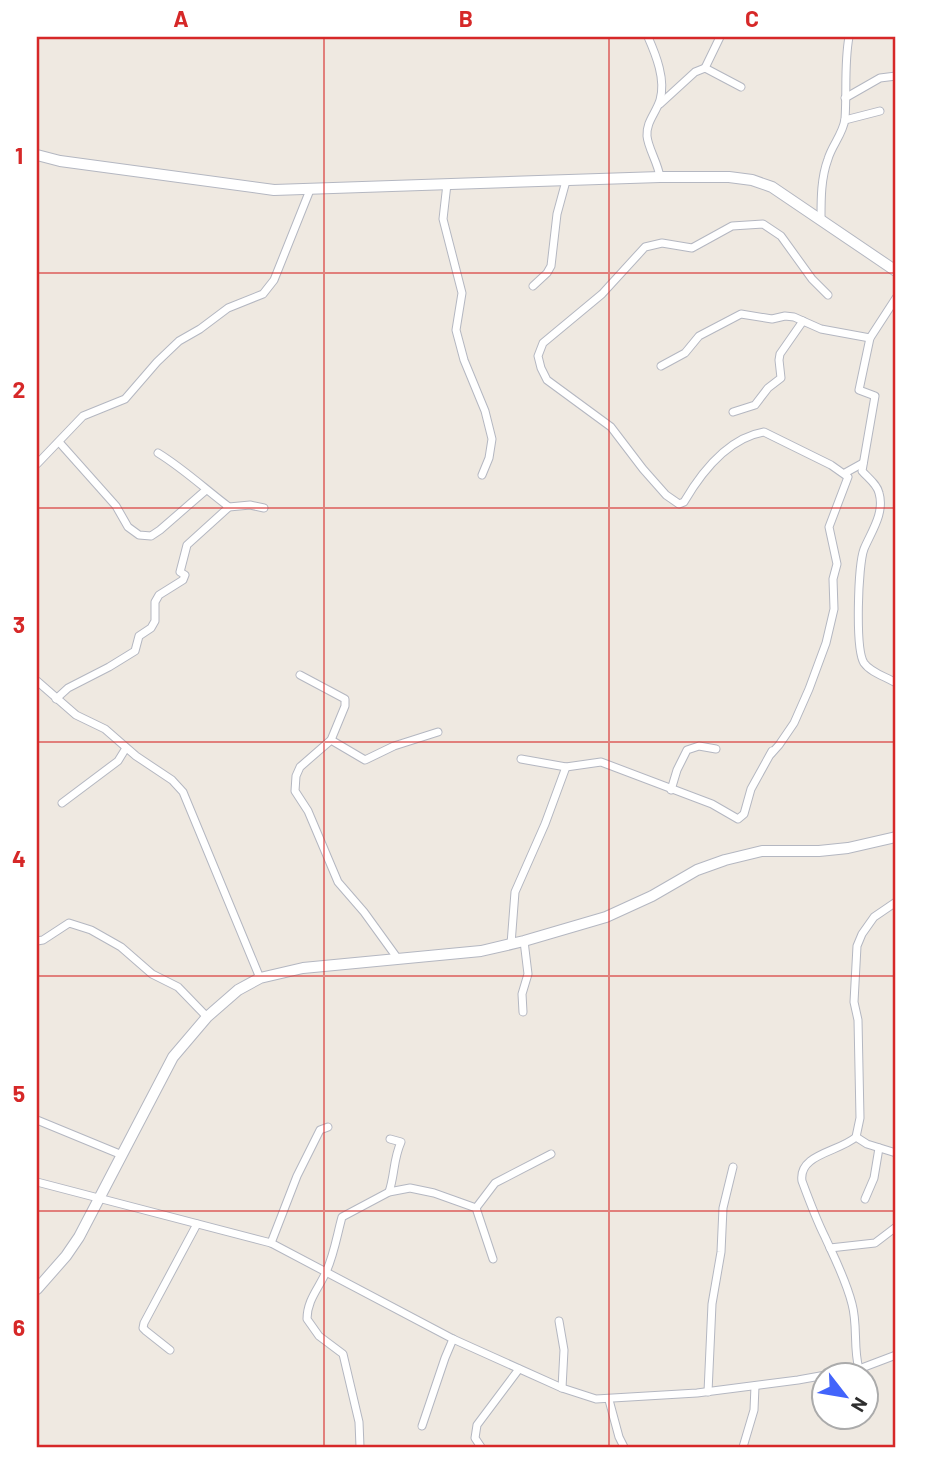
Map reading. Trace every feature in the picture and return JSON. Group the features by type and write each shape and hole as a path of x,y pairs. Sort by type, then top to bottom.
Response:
{"street":[{"path":"648,37 657,58 661,86 660,99 647,133 660,177"},
{"path":"657,107 695,72 705,68 720,37"},
{"path":"821,218 823,176 828,156 845,120 844,71 849,37"},
{"path":"705,68 741,87"},
{"path":"845,98 880,78 896,76"},
{"path":"845,120 880,111"},
{"path":"37,155 60,161 248,187 310,190 660,177 729,177 752,180 772,187 896,271"},
{"path":"533,286 551,266 558,214 566,181"},
{"path":"447,184 443,219 462,293 456,330 464,360 485,411 492,439 489,458 482,475"},
{"path":"37,464 83,416 125,399 179,341 228,308 269,288 279,270 310,190"},
{"path":"771,754 794,723 826,643 834,609 833,579 837,564 830,527 848,477 769,433 758,433 710,463 684,502 678,504 666,495 623,446 611,427 547,380 538,356 540,348 551,335 602,294 645,247 662,243 692,248 732,226 757,224 769,227 781,236 812,279 828,295"},
{"path":"896,298 870,338 859,390 875,396 863,471 876,486 880,501 874,533 862,557 857,630 864,663 896,683"},
{"path":"661,366 685,353 699,336 735,315 772,319 785,316 821,329 870,338"},
{"path":"733,412 755,405 768,387 781,378 780,354 803,321"},
{"path":"59,442 116,506 128,527 139,535 151,536 160,530 206,490"},
{"path":"158,453 184,469 229,507"},
{"path":"845,473 863,463"},
{"path":"56,699 68,688 100,673 135,651 139,636 151,628 155,621 155,602 159,595 183,580 185,575 180,572 187,545 229,507 250,505 264,508"},
{"path":"300,675 345,699 345,706 331,740 299,766 295,791 308,811 338,882 398,960"},
{"path":"37,681 76,715 105,729 126,748 172,780 183,792 260,978"},
{"path":"331,740 365,760 394,746 438,732"},
{"path":"521,759 566,767 601,762 712,804 738,819 744,814 751,789 776,743"},
{"path":"671,790 687,750 699,746 716,749"},
{"path":"62,803 118,761 126,748"},
{"path":"512,944 515,892 566,767"},
{"path":"37,1289 66,1256 100,1199 173,1057 207,1017 238,990 260,978 303,968 481,951 606,918 697,870 725,860 762,851 848,848 896,837"},
{"path":"857,1362 852,1303 839,1265 802,1181 802,1168 806,1163 856,1137 860,1118 858,1020 854,1002 857,946 874,917 896,902"},
{"path":"37,941 69,923 91,930 133,955 141,965 159,978 178,987 207,1017"},
{"path":"523,1012 522,994 528,974 524,941"},
{"path":"37,1120 122,1155"},
{"path":"271,1243 297,1176 320,1130 328,1127"},
{"path":"856,1137 896,1153"},
{"path":"389,1192 395,1175 393,1163 401,1142 390,1139"},
{"path":"864,1199 874,1178 878,1148"},
{"path":"476,1209 495,1183 551,1154"},
{"path":"708,1392 712,1304 721,1252 723,1208 733,1167"},
{"path":"37,1182 271,1243 453,1339 562,1388 596,1399 708,1392 810,1377"},
{"path":"360,1447 359,1422 343,1354 318,1336 307,1319 310,1302 327,1272 342,1217 389,1192 410,1188 421,1189 476,1209"},
{"path":"476,1209 494,1259"},
{"path":"170,1350 143,1328 144,1323 197,1224"},
{"path":"830,1248 876,1243 896,1227"},
{"path":"559,1321 564,1350 562,1388"},
{"path":"422,1426 444,1357 453,1339"},
{"path":"878,1362 896,1355"},
{"path":"481,1447 475,1438 477,1426 519,1369"},
{"path":"743,1447 754,1410 755,1386"},
{"path":"609,1400 618,1437 624,1447"}]}
